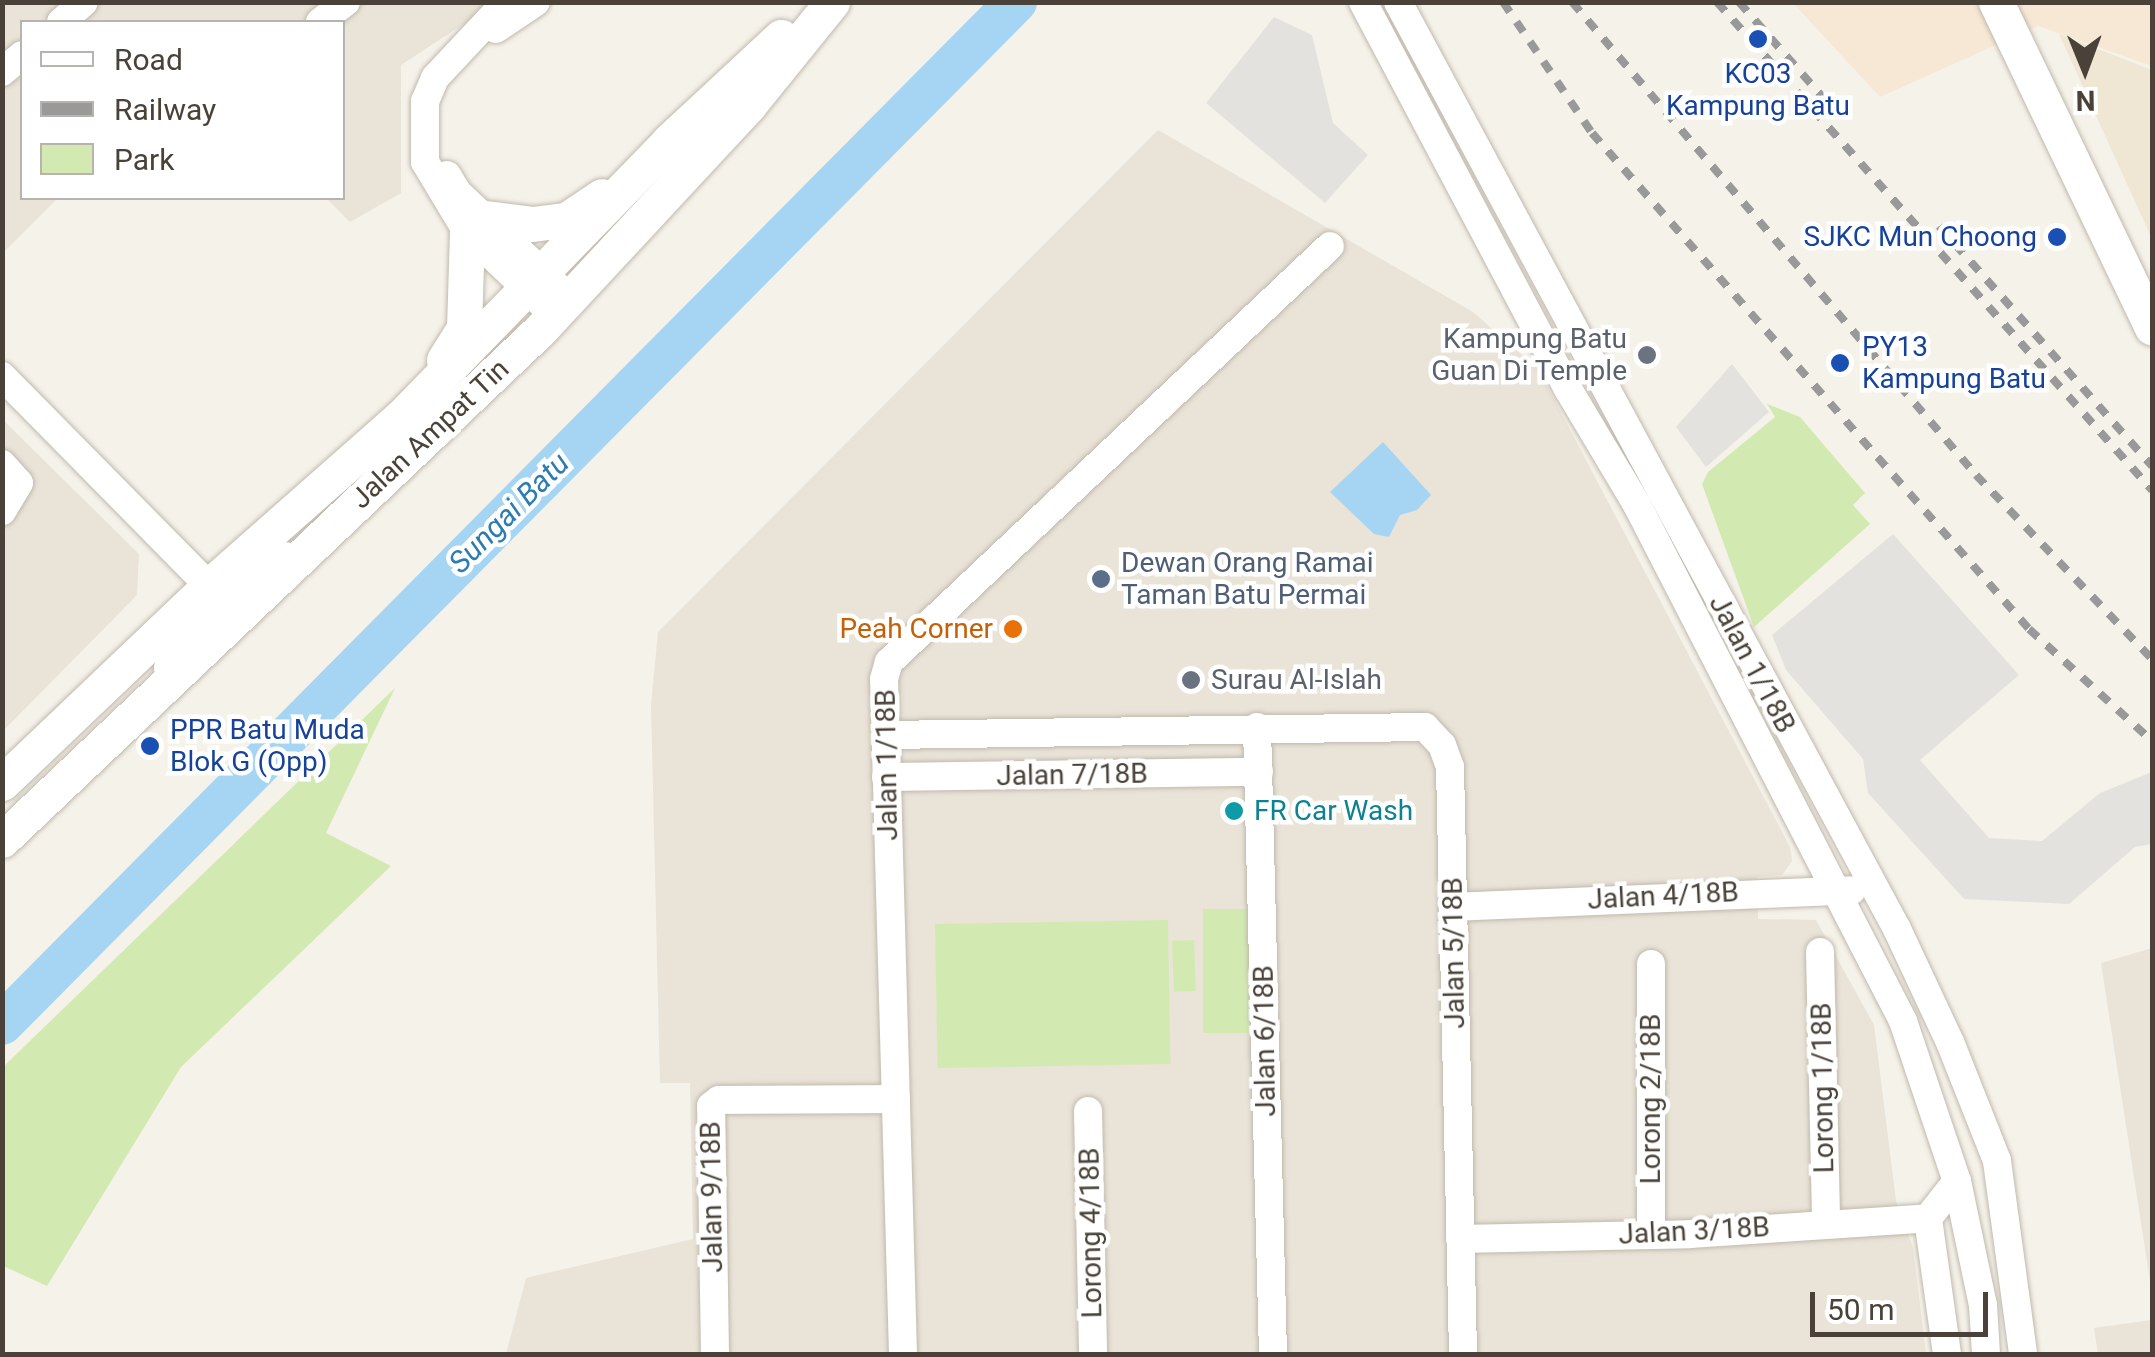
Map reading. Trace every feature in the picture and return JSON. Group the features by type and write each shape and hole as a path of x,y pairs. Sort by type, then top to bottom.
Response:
{"street":[{"path":"63,20 84,2"},
{"path":"323,20 346,2"},
{"path":"506,2 454,51 426,101 425,162 477,225 549,295"},
{"path":"371,444 457,345 467,306 477,225 445,171 440,104 464,60 493,30 536,2"},
{"name":"Jalan Ampat Tin","path":"2,783 209,586 549,295 669,141 817,2"},
{"name":"Jalan Ampat Tin","path":"2,840 335,523 549,295 749,105 832,2"},
{"name":"Jalan 1/18B","path":"1362,2 1568,389 1636,503 1903,1021 1957,1181 1971,1238 1986,1354"},
{"name":"Jalan 1/18B","path":"1398,2 1872,892 1897,929 1979,1104 2008,1219 2023,1354"},
{"path":"1996,2 2152,327"},
{"path":"477,225 566,220 669,141"},
{"name":"Jalan 1/18B","path":"903,1354 886,778 889,662 1330,246"},
{"path":"2,376 219,593 237,588 335,523"},
{"path":"2,464 19,483 2,511"},
{"path":"139,712 213,606 209,586"},
{"name":"Jalan 7/18B","path":"886,735 1257,727"},
{"name":"Jalan 6/18B","path":"1257,727 1272,1354"},
{"name":"Jalan 5/18B","path":"1257,727 1425,727 1450,767 1463,1354"},
{"name":"Jalan 7/18B","path":"886,778 1258,772"},
{"name":"Jalan 4/18B","path":"1454,907 1836,890 1872,892"},
{"name":"Lorong 1/18B","path":"1820,952 1826,1223"},
{"name":"Lorong 2/18B","path":"1651,964 1652,1235"},
{"name":"Jalan 9/18B","path":"715,1354 711,1106 718,1100 896,1099"},
{"name":"Lorong 4/18B","path":"1088,1110 1093,1354"},
{"path":"1947,1354 1928,1218 1957,1181"},
{"path":"1928,1218 1971,1238"},
{"name":"Jalan 3/18B","path":"1460,1239 1652,1235 1928,1218"}],"shaded area":[{"path":"3,3 496,3 401,65 401,193 350,222 328,200 345,200 345,20 20,20 20,200 56,200 3,253"},
{"path":"1793,3 2152,3 2152,66 2038,26 1880,97"},
{"path":"1274,17 1312,35 1333,123 1368,155 1325,203 1206,103"},
{"path":"2059,34 2152,70 2152,239"},
{"path":"1158,130 1473,312 1538,369 1790,847 1792,861 1782,875 1757,877 1758,919 1816,920 1874,1025 1896,1201 1913,1248 1926,1354 506,1354 526,1278 693,1239 690,1083 660,1083 651,705 658,632"},
{"path":"1732,364 1769,412 1706,467 1676,427"},
{"path":"2,419 139,554 137,595 3,731"},
{"path":"1893,534 2019,675 1920,760 1989,838 2042,841 2100,793 2152,772 2152,844 2135,847 2069,904 1964,899 1868,793 1863,759 1786,670 1772,635"},
{"path":"2152,948 2152,1294 2101,963"},
{"path":"2152,1320 2152,1354 2098,1354 2094,1328"}],"green space":[{"path":"1767,404 1800,417 1865,493 1853,505 1870,524 1754,627 1702,484 1708,472 1775,417"},
{"path":"395,688 326,833 391,866 181,1067 47,1286 3,1266 3,1067"},
{"path":"1203,909 1249,909 1249,1033 1203,1033"},
{"path":"1168,920 1171,1064 938,1068 935,924"},
{"path":"1194,940 1196,991 1174,992 1172,941"}],"water":[{"path":"1383,442 1431,495 1417,510 1400,515 1389,537 1374,534 1330,492"}],"waterway":[{"name":"Sungai Batu","path":"2,1024 1016,2"}],"railway":[{"path":"1503,2 1592,133 2029,629 2152,741"},
{"path":"1572,2 1976,475 2152,659"},
{"path":"1717,2 2152,490"},
{"path":"1739,2 1825,100"},
{"path":"1939,226 2152,466"}],"place":[{"name":"KC03 Kampung Batu","path":"1758,39"},
{"name":"SJKC Mun Choong","path":"2057,237"},
{"name":"Kampung Batu Guan Di Temple","path":"1647,355"},
{"name":"PY13 Kampung Batu","path":"1840,363"},
{"name":"Dewan Orang Ramai Taman Batu Permai","path":"1101,579"},
{"name":"Peah Corner","path":"1013,629"},
{"name":"Surau Al-Islah","path":"1191,680"},
{"name":"PPR Batu Muda Blok G (Opp)","path":"150,746"},
{"name":"FR Car Wash","path":"1234,811"}]}
